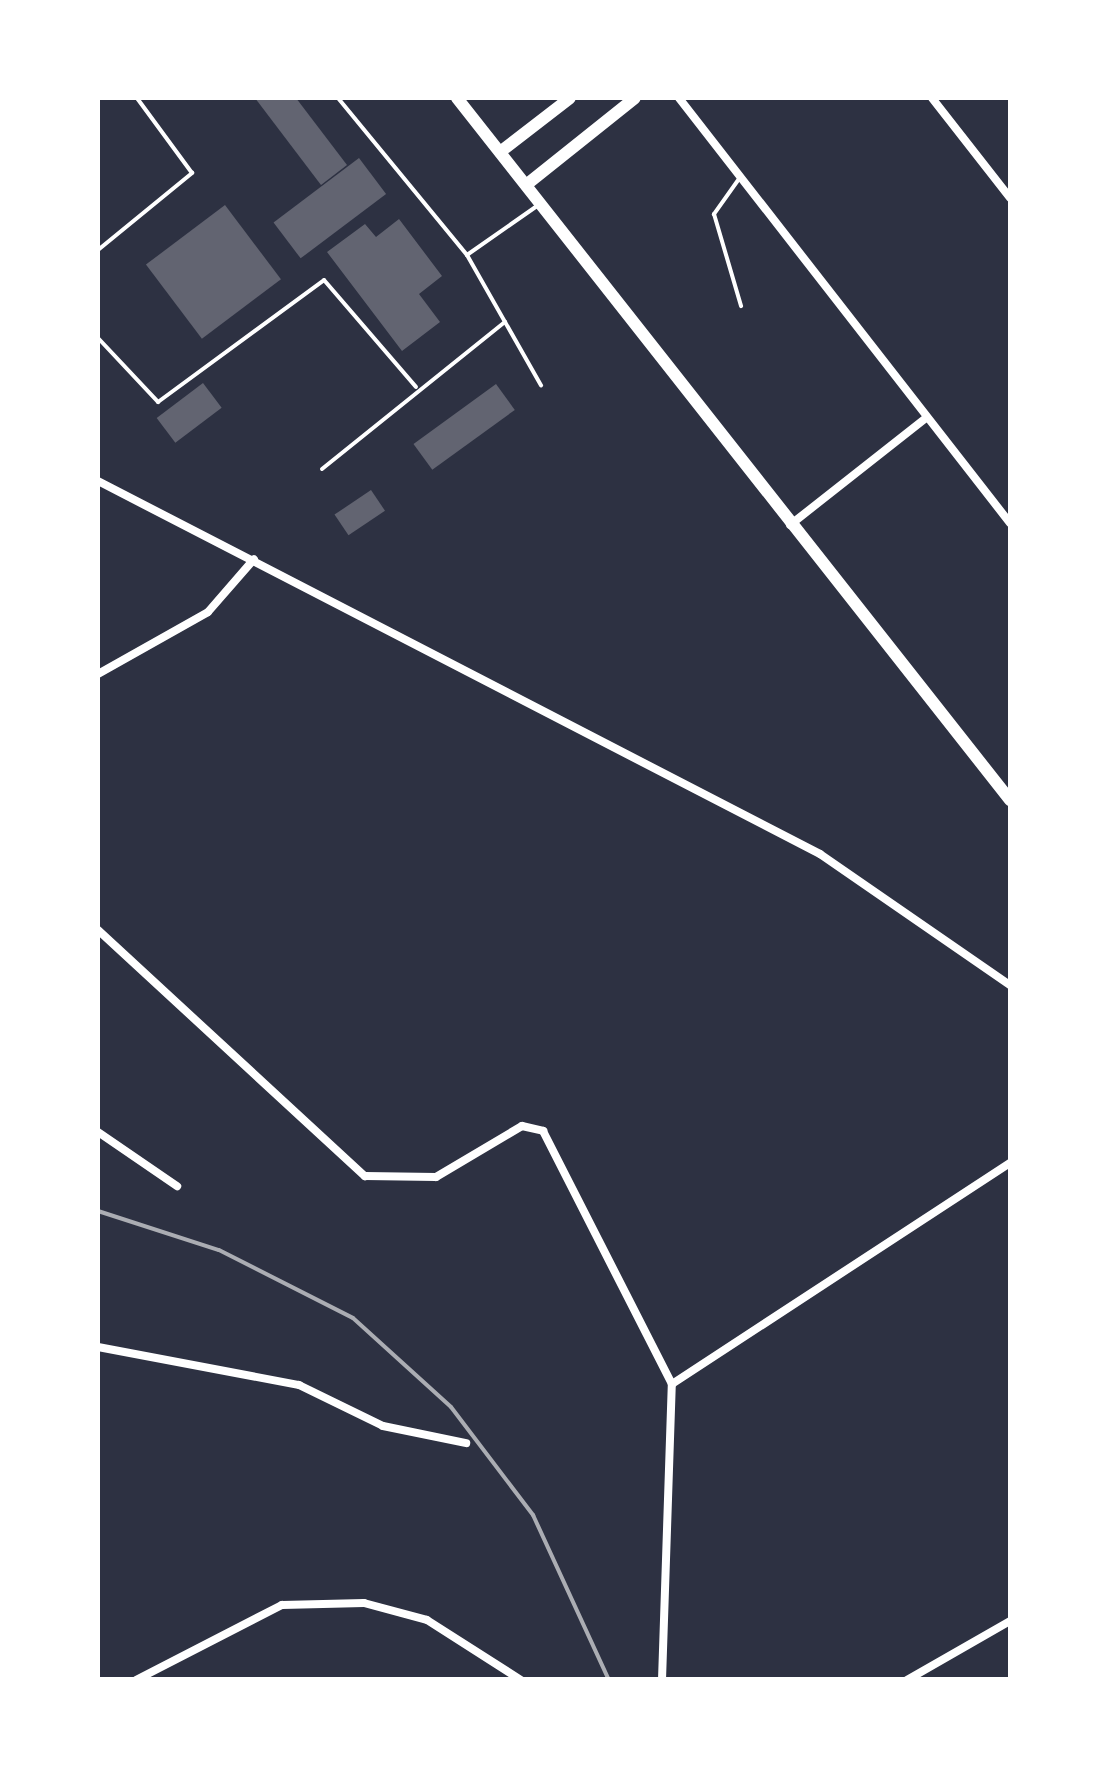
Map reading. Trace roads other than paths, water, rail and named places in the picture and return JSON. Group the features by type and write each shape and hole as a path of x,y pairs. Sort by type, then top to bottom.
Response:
{"main road":[{"path":"456,98 1010,800"},
{"path":"500,152 570,98"},
{"path":"526,185 635,98"}],"street":[{"path":"679,98 1010,523"},
{"path":"932,98 1010,198"},
{"path":"790,526 927,417"},
{"path":"98,481 820,854 1010,984"},
{"path":"98,674 208,612 254,560"},
{"path":"98,930 364,1176 436,1177 522,1126 543,1131 672,1384 662,1680"},
{"path":"98,1132 178,1186"},
{"path":"672,1384 1010,1163"},
{"path":"98,1347 299,1384 384,1426 466,1443"},
{"path":"136,1680 282,1605 364,1602 428,1620 521,1680"},
{"path":"907,1680 1010,1620"}],"lane":[{"path":"98,250 192,172 136,98"},
{"path":"338,98 467,255 541,385"},
{"path":"740,176 714,214 741,306"},
{"path":"467,255 540,204"},
{"path":"98,338 158,402 324,280 416,388"},
{"path":"322,469 416,388 505,322"}],"railway":[{"path":"98,1211 219,1250 353,1318 451,1407 533,1515 609,1680"}]}
